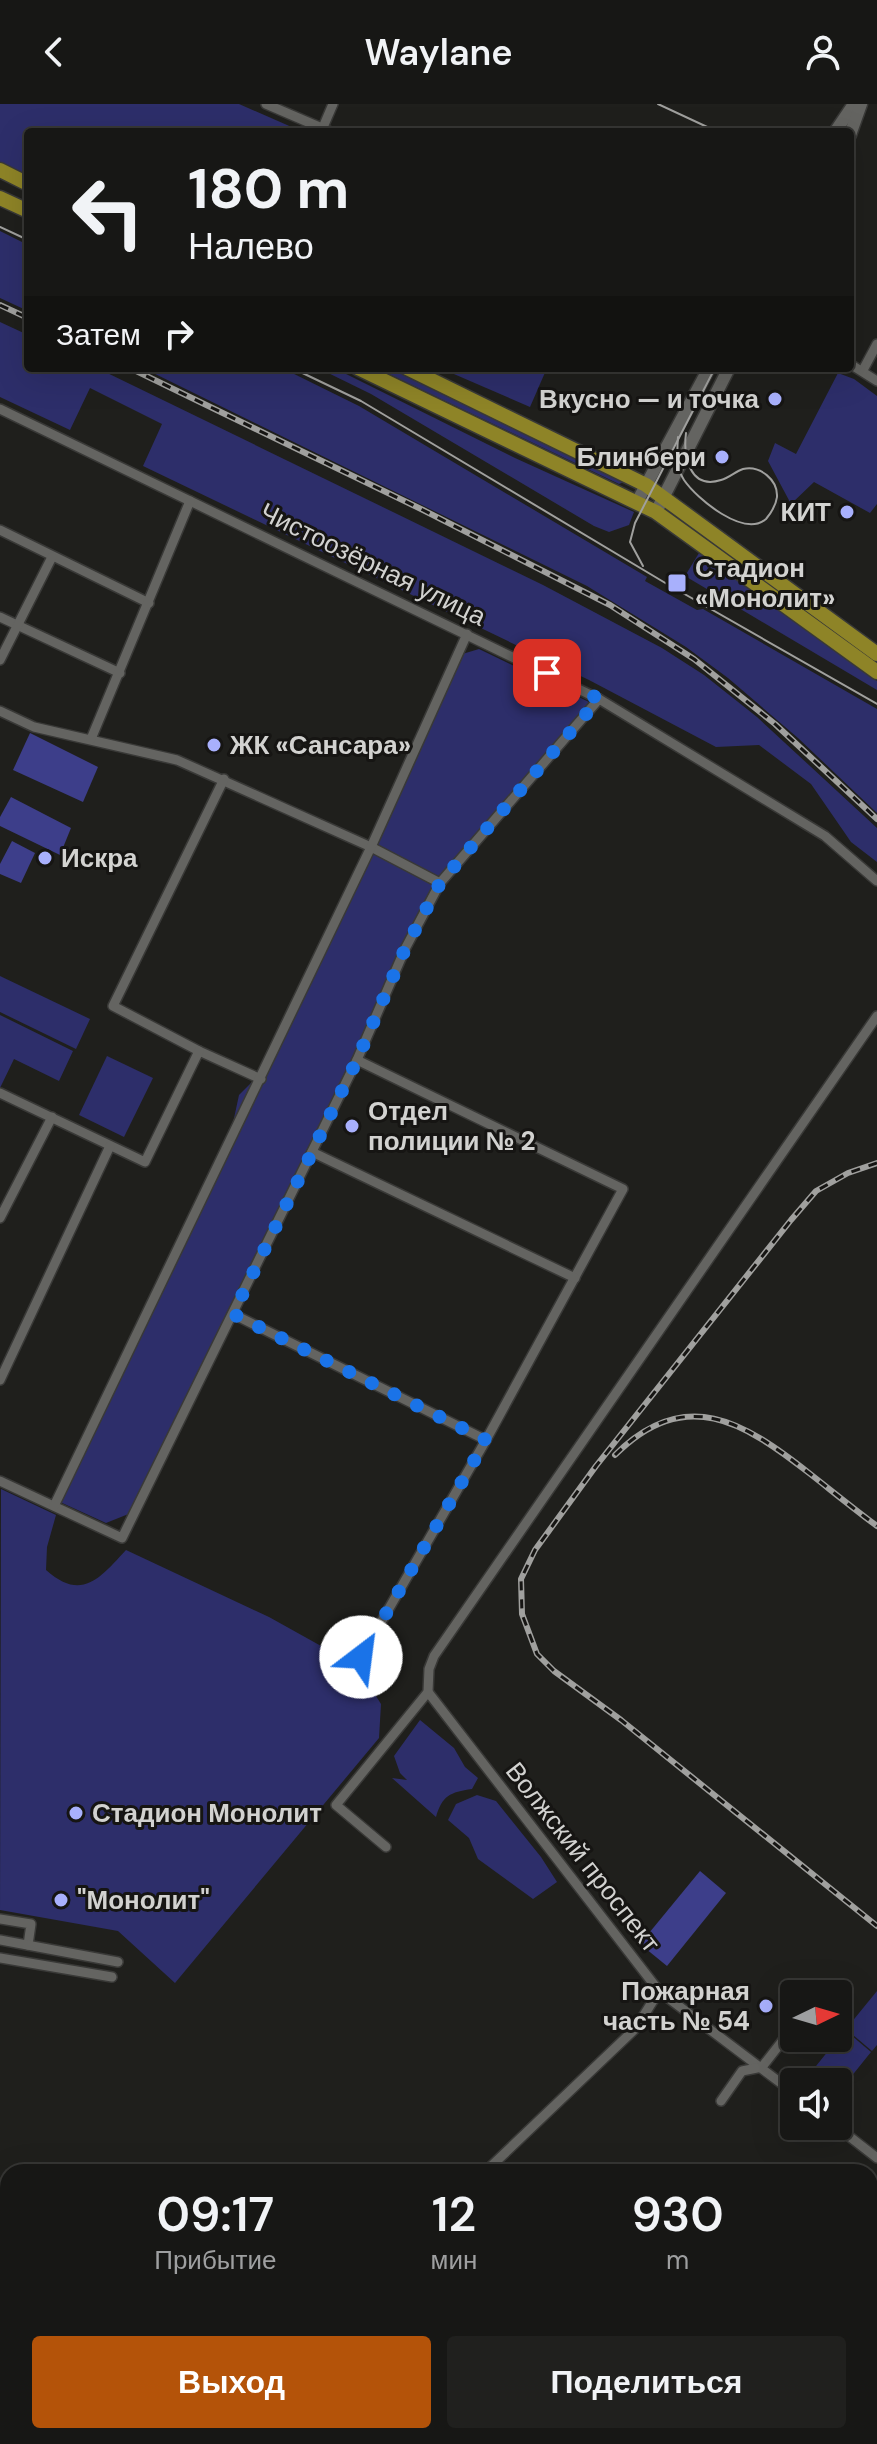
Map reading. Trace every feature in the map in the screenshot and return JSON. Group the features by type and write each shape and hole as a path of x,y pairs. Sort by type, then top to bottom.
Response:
{"main road":[{"path":"0,170 24,182"},
{"path":"0,198 24,209"},
{"path":"366,372 656,512 877,672"},
{"path":"415,372 646,485 877,654"}],"street":[{"path":"266,104 318,128"},
{"path":"326,128 333,104"},
{"path":"838,128 854,104"},
{"path":"852,128 861,104"},
{"path":"863,370 877,344"},
{"path":"854,366 877,381"},
{"path":"637,502 707,372"},
{"path":"656,512 727,372"},
{"name":"Чистоозёрная улица","path":"0,409 599,699 825,836 877,881"},
{"path":"91,739 190,501"},
{"path":"0,530 149,603"},
{"path":"0,660 52,557"},
{"path":"0,617 120,673"},
{"path":"54,1506 371,847 467,634"},
{"path":"0,1481 122,1538 357,1060 405,949 440,883 599,699"},
{"path":"0,711 34,727 177,760 371,847 440,883"},
{"path":"224,779 113,1006 261,1079"},
{"path":"386,1847 336,1805 428,1692 427,1680 434,1656 877,1016"},
{"path":"0,1093 145,1162 199,1051"},
{"path":"357,1060 623,1189 486,1440 361,1657"},
{"path":"0,1218 52,1117"},
{"path":"0,1380 110,1146"},
{"path":"312,1152 575,1278"},
{"path":"233,1314 486,1440"},
{"name":"Волжский проспект","path":"428,1692 659,1991 780,2082"},
{"path":"0,1919 31,1924 28,1945"},
{"path":"14,1922 5,1941 118,1962"},
{"path":"0,1958 112,1977"},
{"path":"493,2164 636,2028 659,1991"},
{"path":"721,2101 742,2071 762,2067 780,2044"},
{"path":"852,2138 877,2158"}],"shaded area":[{"path":"0,104 239,104 294,128 24,128 24,174 0,163"},
{"path":"0,231 24,243 24,309 0,298"},
{"path":"0,322 24,333 24,372 105,372 543,585 662,648 704,675 757,717 877,828 877,862 851,842 811,784 759,745 716,747 589,680 143,466 162,424 90,388 70,430 0,397"},
{"path":"151,372 290,372 359,406 647,577 645,581 697,610 703,609 877,709 877,813 798,738 728,678 686,647 587,586"},
{"path":"326,372 342,372 515,458 634,512 629,525 609,532 594,526 371,394"},
{"path":"384,372 404,372 623,477 624,482 619,484"},
{"path":"449,372 545,372 530,407"},
{"path":"838,373 854,379 877,396 877,504 870,513 814,482 791,504 768,461 775,443 796,454"},
{"path":"699,553 877,681 877,690 685,576"},
{"path":"479,649 589,702 437,882 355,1059 131,1513 106,1523 60,1502 227,1151 239,1095 256,1078 459,655"},
{"name":"Искра","path":"30,733 98,767 83,802 13,770"},
{"name":"Искра","path":"11,797 71,828 60,855 0,826 0,817"},
{"name":"Искра","path":"12,841 35,853 21,883 0,874 0,864"},
{"path":"0,976 90,1019 76,1049 0,1012"},
{"path":"0,1015 73,1051 59,1081 14,1059 0,1088"},
{"path":"107,1056 153,1078 124,1137 79,1115"},
{"path":"1,1489 56,1515 47,1547 46,1570 59,1579 80,1585 90,1582 126,1550 269,1617 357,1666 381,1704 379,1738 175,1983 118,1931 0,1910"},
{"path":"420,1720 454,1748 465,1767 478,1778 472,1789 444,1800 436,1817 392,1778 407,1780 400,1773 394,1756"},
{"path":"477,1795 496,1801 557,1882 533,1899 478,1859 469,1838 448,1820 456,1804"},
{"path":"700,1871 726,1893 667,1966 640,1944"},
{"path":"877,1991 877,2045 872,2051 852,2034 852,2022"},
{"path":"852,2036 871,2052 852,2076 852,2068 814,2068 827,2052 852,2052"}],"tram line":[{"path":"658,104 709,128"},
{"path":"0,227 24,238"},
{"path":"300,372 361,401 667,584 877,704"},
{"path":"643,566 630,542 635,523 713,372"},
{"path":"678,437 680,470 684,480 699,497 722,514 746,524 757,524 766,519 777,497 777,491 767,475 749,468 721,480 702,480 696,476 688,461 686,433"}],"railway":[{"path":"0,305 24,316"},
{"path":"138,372 610,605 694,659 775,724 877,819"},
{"path":"877,1163 848,1173 816,1191 791,1220 596,1466 535,1550 521,1579 522,1614 537,1654 554,1671 621,1720 877,1926"},
{"path":"615,1455 641,1434 666,1421 690,1416 714,1419 738,1426 761,1439 877,1526"}],"place":[{"name":"Вкусно — и точка","path":"775,399"},
{"name":"Блинбери","path":"722,457"},
{"name":"КИТ","path":"847,512"},
{"name":"Стадион «Монолит»","path":"677,583"},
{"name":"ЖК «Сансара»","path":"214,745"},
{"name":"Искра","path":"45,858"},
{"name":"Отдел полиции № 2","path":"352,1126"},
{"name":"Стадион Монолит","path":"76,1813"},
{"name":"\"Монолит\"","path":"61,1900"},
{"name":"Пожарная часть № 54","path":"766,2006"}],"route":[{"path":"361,1657 486,1440 233,1314 357,1060 405,949 440,883 599,699 547,673"}]}
